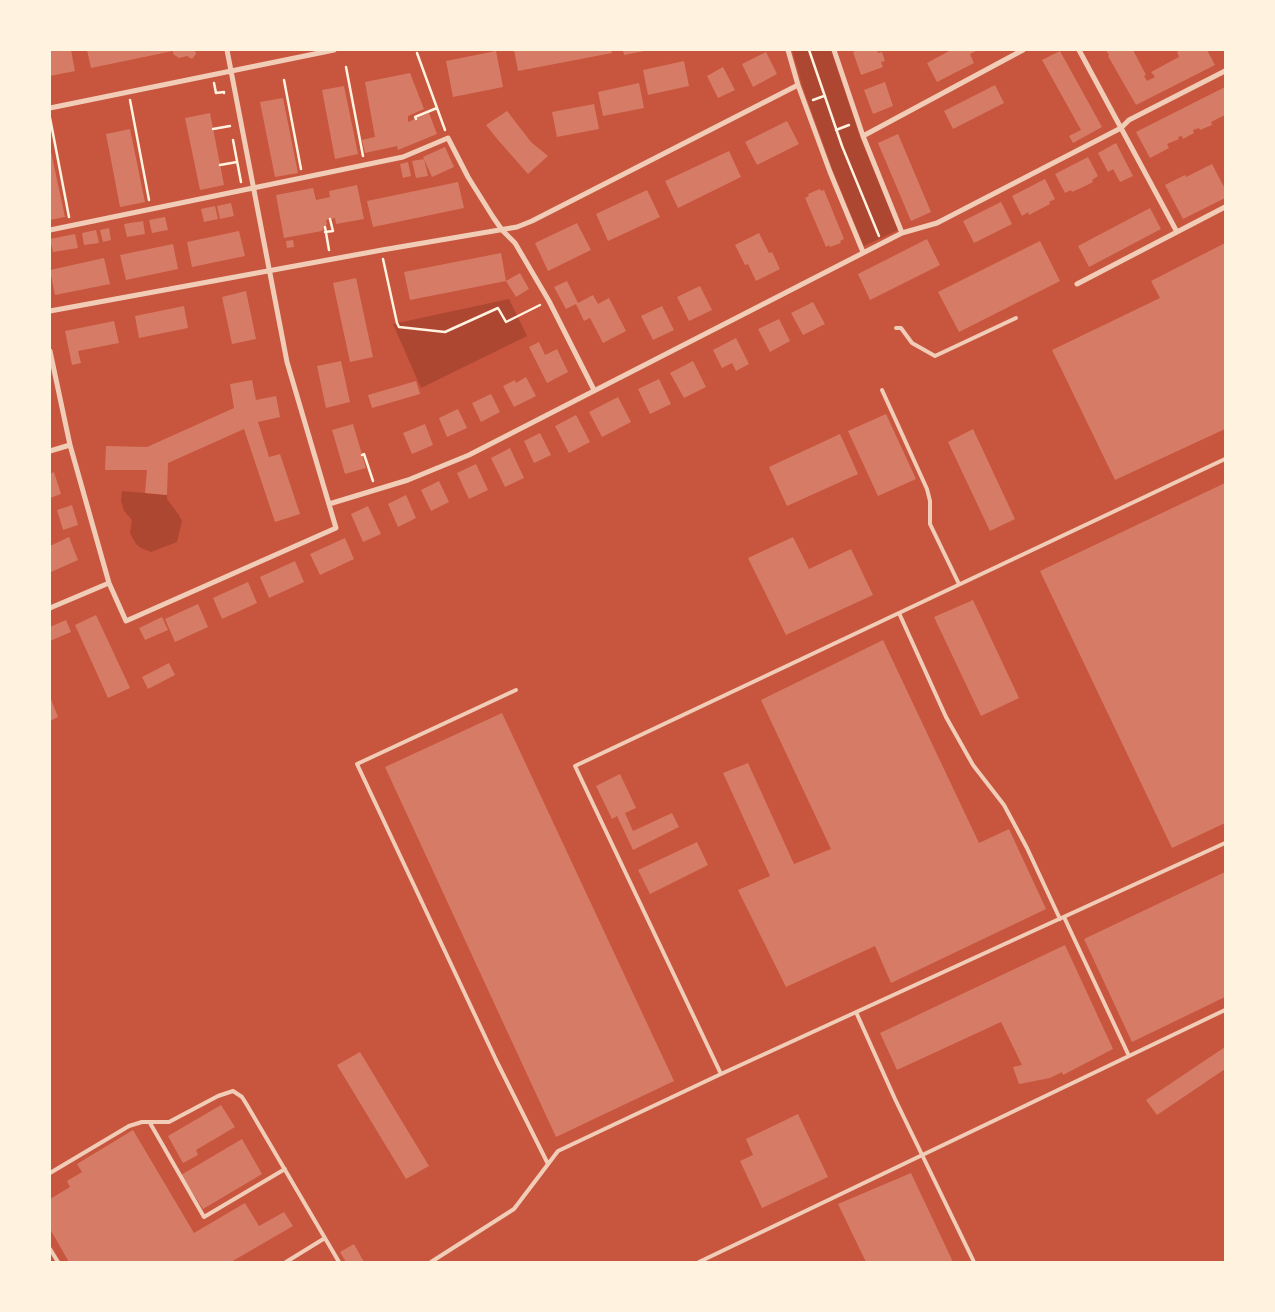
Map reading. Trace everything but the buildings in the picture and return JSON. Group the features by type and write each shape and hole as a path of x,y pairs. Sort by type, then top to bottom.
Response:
{"street":[{"path":"50,351 70,445 109,583 126,622 336,528 287,362 252,188 227,50"},
{"path":"50,108 334,50"},
{"path":"788,50 798,85 830,172 864,252"},
{"path":"834,50 863,136 902,232"},
{"path":"863,136 1023,50"},
{"path":"1079,50 1177,232"},
{"path":"328,504 432,471 469,455 902,232 937,223 1121,128 1129,120 1225,71"},
{"path":"50,310 517,227 798,85"},
{"path":"50,230 403,157 448,138 468,177 502,230 515,243 549,301 594,390"},
{"path":"1077,284 1225,207"},
{"path":"50,451 70,445"},
{"path":"50,608 109,583"}],"lane":[{"path":"896,328 901,328 912,343 935,356 1016,318"},
{"path":"882,390 927,489 930,501 930,524 959,584"},
{"path":"721,1074 575,766 1225,459"},
{"path":"899,613 954,732 973,765 1004,805 1062,918 1129,1056"},
{"path":"516,690 357,764 497,1062 548,1164"},
{"path":"431,1262 514,1209 558,1150 1225,843"},
{"path":"699,1262 1225,1010"},
{"path":"856,1012 894,1099 974,1262"},
{"path":"50,1173 130,1126 142,1122 170,1122 218,1096 233,1091 242,1097 339,1262"},
{"path":"150,1123 204,1217 285,1169"},
{"path":"286,1262 325,1238"},
{"path":"50,1248 58,1262"}],"path":[{"path":"809,50 836,130 882,243"},
{"path":"417,53 448,138"},
{"path":"346,67 364,165"},
{"path":"213,75 216,93 224,92 226,100"},
{"path":"284,80 303,178"},
{"path":"128,92 151,209"},
{"path":"349,108 354,107"},
{"path":"416,119 415,117 437,108"},
{"path":"287,116 291,115"},
{"path":"50,118 71,225"},
{"path":"836,130 858,121"},
{"path":"213,129 230,126 242,191"},
{"path":"355,140 360,139"},
{"path":"134,148 139,147"},
{"path":"54,162 59,162"},
{"path":"220,165 237,162"},
{"path":"140,181 146,180"},
{"path":"61,199 66,198"},
{"path":"326,232 333,231 330,219"},
{"path":"325,227 331,259"},
{"path":"382,250 399,327 445,332 498,308 506,322 549,301"},
{"path":"362,455 364,454 375,490"}],"shaded area":[{"path":"792,50 831,50 860,137 898,230 864,246 833,171 803,88"},
{"path":"509,299 527,336 421,388 393,324"},
{"path":"122,491 167,495 167,499 182,521 177,542 151,552 136,544 130,533 132,520 124,511 121,501"}]}
